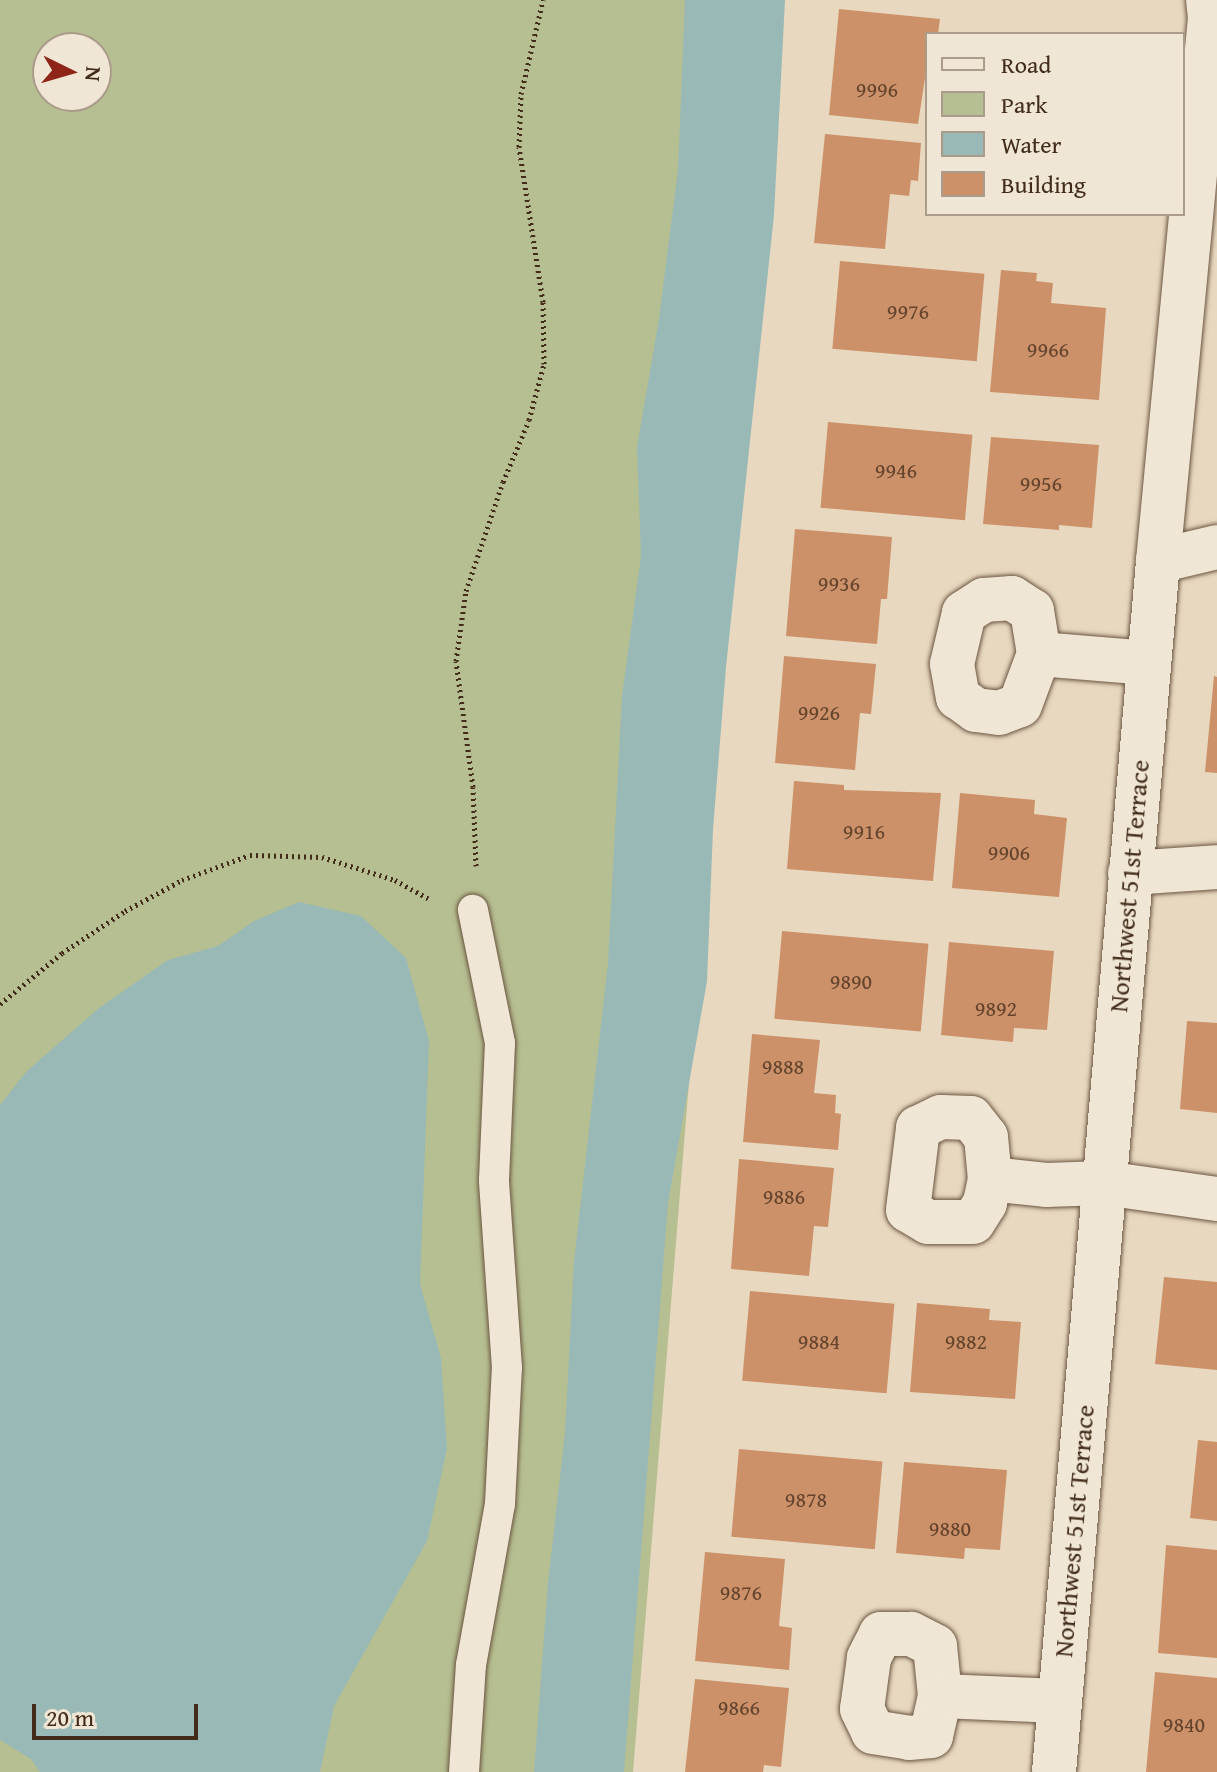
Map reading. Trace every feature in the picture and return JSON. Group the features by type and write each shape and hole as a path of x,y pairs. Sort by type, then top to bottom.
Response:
{"street":[{"name":"Northwest 51st Terrace","path":"1054,1772 1189,166 1212,12"},
{"path":"1158,561 1217,547"},
{"path":"1039,654 1149,663"},
{"path":"1130,873 1217,867"},
{"path":"990,1179 1046,1185 1104,1183 1217,1199"},
{"path":"940,1696 1060,1701"}],"lane":[{"path":"464,1772 471,1665 500,1504 507,1368 494,1180 500,1043 473,910"}],"path":[{"path":"0,1004 62,953 125,911 182,880 250,855 322,857 395,880 453,913 473,910 476,870 473,787 456,661 466,591 503,482 529,420 544,364 543,302 519,147 521,94 543,0"}],"green space":[{"path":"0,0 704,0 705,885 633,1772 0,1772"}],"water":[{"path":"685,0 785,0 774,215 726,667 713,829 707,981 668,1203 624,1772 534,1772 548,1583 565,1433 574,1262 608,963 622,696 641,556 637,447 659,319 678,170"},
{"path":"299,902 361,916 406,958 429,1041 420,1284 441,1358 447,1448 427,1541 334,1706 320,1772 40,1772 31,1759 0,1740 0,1105 26,1072 99,1008 168,960 218,946 254,921"}],"building":[{"path":"839,9 940,19 938,32 925,32 925,78 918,124 829,115"},
{"path":"825,134 921,143 918,181 911,180 909,196 890,194 885,249 814,243"},
{"path":"840,261 984,274 977,361 832,349"},
{"path":"1001,270 1037,273 1036,281 1053,283 1051,303 1106,308 1099,400 990,392"},
{"path":"828,422 972,435 965,520 821,508"},
{"path":"991,437 1099,445 1092,528 1059,525 1059,530 983,524"},
{"path":"795,529 892,537 887,599 881,599 877,644 786,636"},
{"path":"784,656 876,664 871,714 860,713 855,770 775,763"},
{"path":"1214,676 1217,677 1217,773 1205,772"},
{"path":"794,781 844,785 844,790 941,793 933,881 787,869"},
{"path":"960,793 1035,800 1034,814 1067,818 1059,897 952,888"},
{"path":"782,931 928,944 921,1031 774,1019"},
{"path":"949,942 1054,951 1047,1030 1014,1028 1013,1042 941,1035"},
{"path":"1187,1021 1217,1023 1217,1113 1180,1109"},
{"path":"752,1034 820,1040 814,1093 836,1095 835,1113 841,1114 838,1150 743,1142"},
{"path":"739,1159 834,1168 828,1227 814,1226 809,1276 731,1269"},
{"path":"1164,1277 1217,1282 1217,1370 1155,1364"},
{"path":"750,1291 894,1304 887,1393 742,1381"},
{"path":"917,1303 990,1309 989,1320 1021,1322 1015,1399 910,1392"},
{"path":"1198,1440 1217,1442 1217,1521 1190,1518"},
{"path":"739,1449 882,1462 875,1549 731,1537"},
{"path":"904,1462 1007,1470 1000,1550 965,1548 964,1559 896,1553"},
{"path":"1166,1545 1217,1550 1217,1658 1158,1653"},
{"path":"705,1552 785,1559 779,1626 792,1628 789,1670 695,1661"},
{"path":"1155,1672 1217,1678 1217,1772 1146,1772"},
{"path":"695,1679 789,1688 781,1767 764,1765 763,1772 685,1772"}]}
